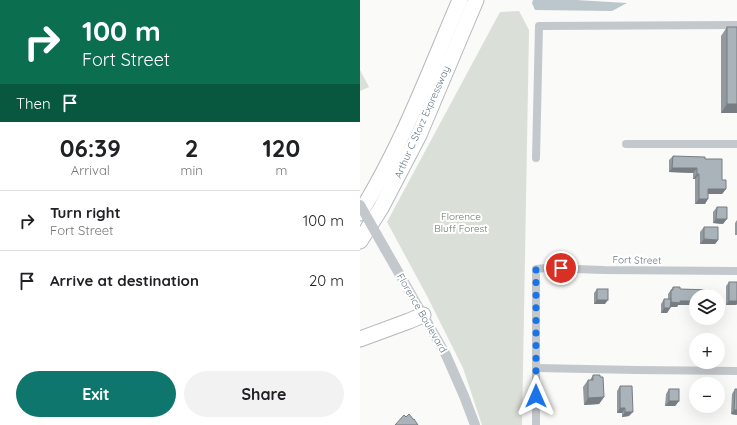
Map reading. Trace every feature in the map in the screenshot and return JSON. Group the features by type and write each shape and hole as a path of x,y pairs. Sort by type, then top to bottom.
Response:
{"highway":[{"name":"Arthur C Storz Expressway","path":"360,213 373,193 410,119 460,0"},
{"name":"Arthur C Storz Expressway","path":"360,241 381,208 419,135 476,0"},
{"path":"360,339 423,315"}],"street":[{"path":"536,158 539,26 737,25"},
{"path":"626,144 737,144"},
{"name":"Florence Boulevard","path":"360,205 451,367 475,425"},
{"name":"Fort Street","path":"536,368 536,269 737,271"},
{"path":"536,425 536,368 737,371"}],"green space":[{"name":"Florence Bluff Forest","path":"519,11 529,30 522,425 482,425 463,368 427,296 387,222 500,12"},
{"path":"360,70 369,87 360,91"}],"shaded area":[{"path":"533,0 576,0 627,3 612,11 535,10 532,3"}],"building":[{"path":"727,27 737,27 737,104 727,104"},
{"path":"673,156 722,159 722,180 726,180 726,189 708,189 708,199 699,199 699,174 697,174 697,168 672,168"},
{"path":"717,207 727,207 727,219 716,219"},
{"path":"704,227 718,227 718,240 704,239"},
{"path":"729,282 737,282 737,301 729,301"},
{"path":"673,287 689,289 689,301 680,301 680,303 671,302 671,290 673,290"},
{"path":"597,289 608,289 608,300 597,300"},
{"path":"664,299 671,299 670,308 664,308"},
{"path":"593,375 600,375 600,377 603,377 604,397 588,398 588,380 593,380"},
{"path":"620,386 632,386 633,412 625,412 625,408 620,408"},
{"path":"669,389 679,389 679,401 669,401"},
{"path":"735,389 737,389 737,410 734,410"},
{"path":"409,414 418,425 395,425 404,415 406,417"}],"route":[{"path":"536,396 536,269 561,268"}]}
